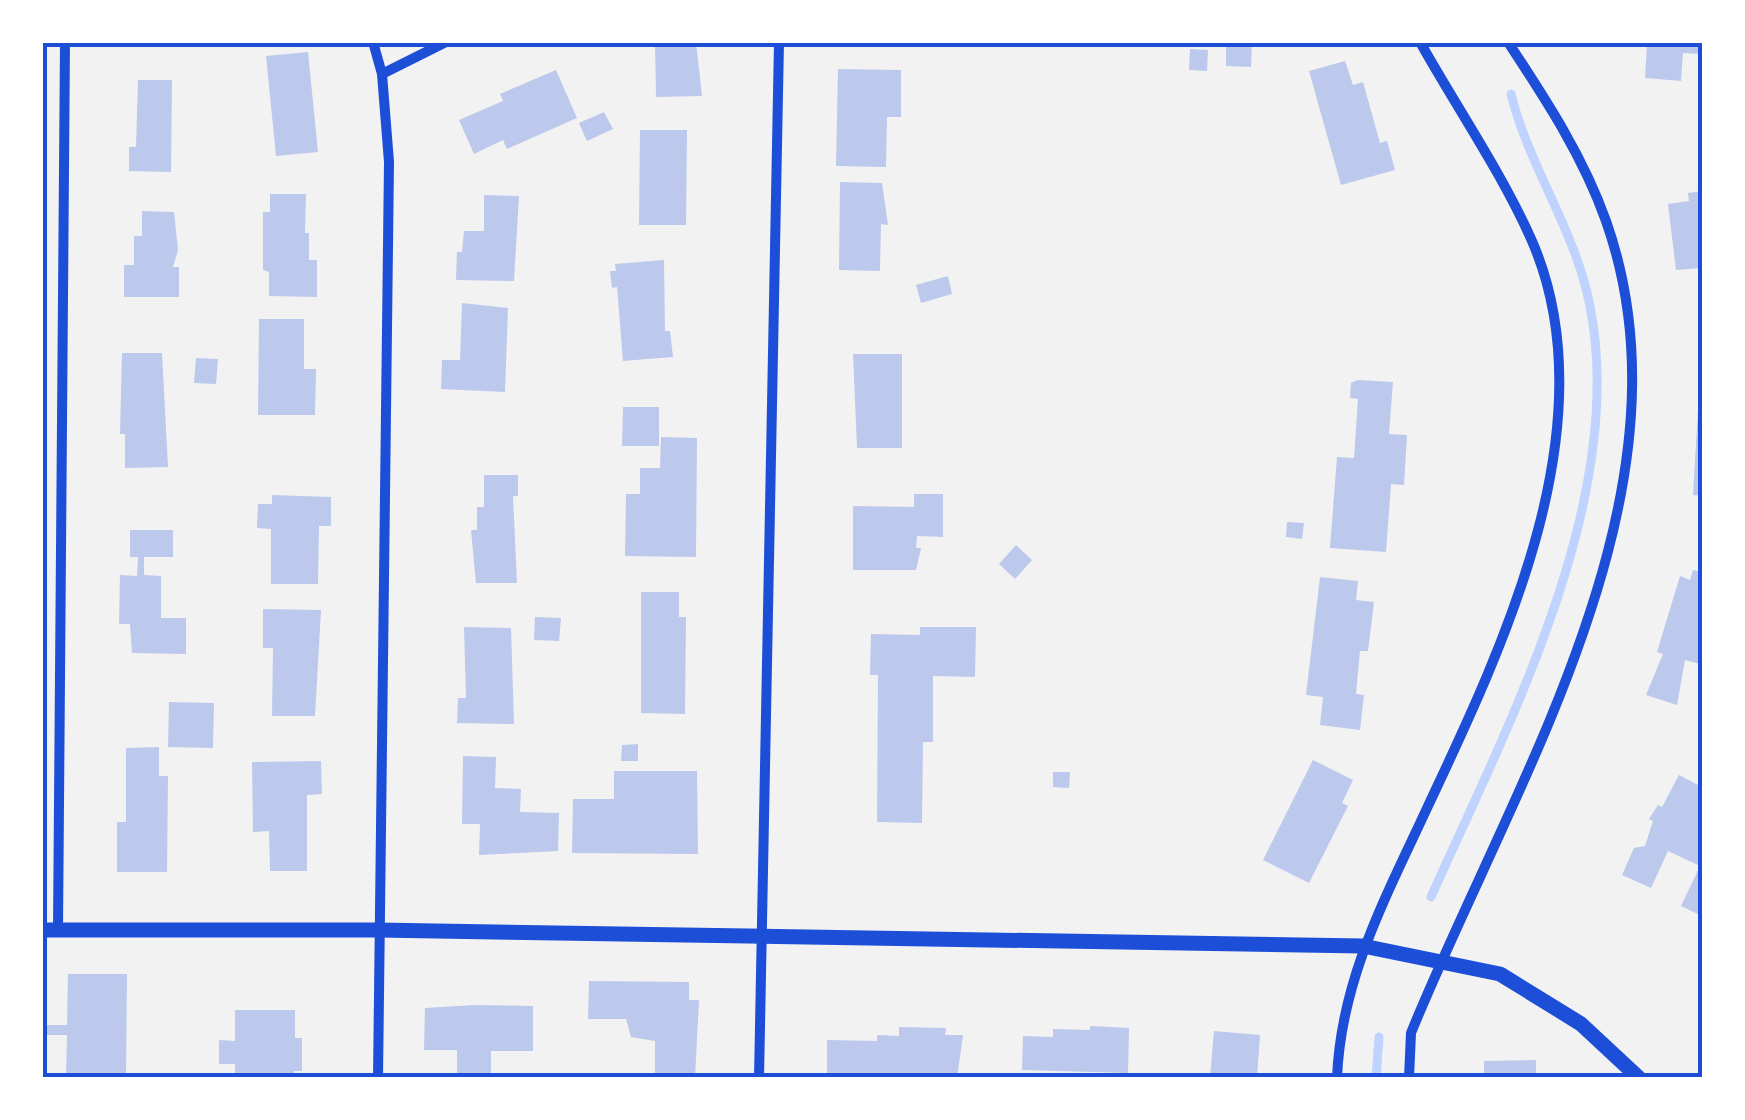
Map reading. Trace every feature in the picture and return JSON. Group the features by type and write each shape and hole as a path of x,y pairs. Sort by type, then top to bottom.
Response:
{"street":[{"path":"65,42 50,930 377,930 1363,946 1500,974 1580,1024 1639,1078"},
{"path":"373,42 382,74 389,162 378,1078"},
{"path":"382,74 446,42"},
{"path":"758,1078 779,42"},
{"path":"1337,1078 1345,1006 1363,946 1518,606 1557,454 1558,354 1552,304 1532,242 1420,42"},
{"path":"1409,1078 1412,1032 1440,962 1509,815 1590,608 1615,522 1632,408 1626,312 1607,223 1569,136 1508,42"}],"building":[{"path":"655,42 696,42 702,96 656,97"},
{"path":"1226,42 1252,42 1251,67 1226,66"},
{"path":"1702,42 1702,54 1683,53 1681,81 1645,78 1647,45"},
{"path":"1190,49 1208,50 1207,71 1189,70"},
{"path":"308,52 318,152 276,156 266,56"},
{"path":"1345,61 1353,85 1363,82 1380,143 1387,141 1395,170 1341,185 1309,71"},
{"path":"838,69 901,70 901,117 887,117 886,167 836,166"},
{"path":"556,70 577,118 507,149 503,140 474,154 459,120 503,101 500,94"},
{"path":"138,80 172,80 171,172 129,171 129,147 136,147"},
{"path":"604,112 613,129 587,141 579,123"},
{"path":"640,130 687,130 686,225 639,225"},
{"path":"840,182 882,183 888,225 881,224 880,271 839,270"},
{"path":"1702,191 1702,268 1676,270 1668,204 1689,201 1688,193"},
{"path":"270,194 306,194 305,233 309,233 309,260 317,260 317,297 269,296 269,272 263,270 263,212 270,212"},
{"path":"484,195 519,196 514,281 456,280 457,252 462,252 464,231 484,231"},
{"path":"142,211 174,212 178,250 173,267 179,267 179,297 124,297 124,265 134,265 134,236 142,236"},
{"path":"664,260 665,331 670,331 673,357 623,361 617,287 612,288 610,271 616,271 615,264"},
{"path":"948,276 952,294 921,303 916,285"},
{"path":"462,303 508,308 505,392 441,389 442,360 460,360"},
{"path":"259,319 304,319 304,369 316,369 315,415 258,415"},
{"path":"122,353 162,353 168,467 125,468 125,434 120,434"},
{"path":"853,354 902,354 902,448 857,448"},
{"path":"196,358 218,359 216,384 194,383"},
{"path":"1393,382 1389,434 1407,435 1404,485 1391,484 1386,552 1330,548 1337,457 1354,458 1358,399 1350,398 1351,383"},
{"path":"623,407 659,407 659,446 622,446"},
{"path":"1698,409 1702,409 1702,496 1693,495"},
{"path":"661,437 697,438 696,557 625,556 626,494 640,494 640,468 660,468"},
{"path":"484,475 518,475 518,496 513,496 517,583 476,583 471,530 477,530 477,507 484,507"},
{"path":"914,494 943,494 943,537 917,536 916,548 921,548 916,570 853,570 853,506 914,507"},
{"path":"272,495 331,497 331,526 319,526 318,584 271,584 271,529 257,528 258,504 272,504"},
{"path":"1287,522 1304,523 1302,539 1286,537"},
{"path":"130,530 173,530 173,557 144,557 144,575 161,576 161,618 186,618 186,654 132,653 130,624 119,624 120,575 137,576 138,557 130,557"},
{"path":"1016,545 1032,560 1015,579 999,564"},
{"path":"1693,570 1702,572 1702,657 1700,664 1685,660 1677,705 1646,695 1663,654 1657,652 1680,576 1690,580"},
{"path":"1320,577 1358,581 1356,600 1374,602 1368,651 1360,651 1356,694 1364,695 1360,730 1320,725 1323,697 1306,695"},
{"path":"641,592 679,592 679,617 686,617 685,714 641,713"},
{"path":"263,609 321,610 315,716 272,716 273,648 263,648"},
{"path":"535,617 561,618 559,641 534,640"},
{"path":"464,627 511,628 514,724 457,723 458,698 466,698"},
{"path":"920,627 976,627 975,677 933,676 933,742 923,742 922,823 877,822 878,675 870,675 871,634 920,635"},
{"path":"169,702 214,703 213,748 168,747"},
{"path":"638,744 638,761 621,761 622,745"},
{"path":"159,747 159,776 168,776 167,872 117,872 117,822 126,822 126,748"},
{"path":"463,756 496,757 495,788 521,789 520,812 559,813 558,851 479,855 480,824 462,824"},
{"path":"1313,760 1353,780 1342,803 1348,806 1309,883 1263,860"},
{"path":"321,761 322,794 307,795 307,871 270,871 269,831 253,832 252,762"},
{"path":"614,771 697,771 698,854 572,853 573,799 614,799"},
{"path":"1053,772 1070,772 1069,788 1053,787"},
{"path":"1679,775 1702,787 1702,916 1681,906 1700,866 1668,851 1651,888 1622,875 1634,848 1645,846 1653,821 1649,819 1658,805 1662,807"},
{"path":"68,974 127,974 126,1078 66,1078 67,1035 42,1035 42,1025 67,1025"},
{"path":"589,981 689,982 689,1000 699,1000 695,1078 655,1078 655,1041 631,1037 626,1019 588,1019"},
{"path":"533,1006 533,1051 491,1051 491,1078 457,1078 457,1050 424,1050 425,1008"},
{"path":"235,1010 295,1010 295,1038 302,1038 302,1071 294,1071 294,1078 235,1078 235,1064 219,1064 219,1040 235,1041"},
{"path":"1090,1026 1129,1028 1128,1073 1022,1070 1023,1036 1053,1037 1053,1029 1090,1030"},
{"path":"899,1027 946,1028 945,1035 963,1035 957,1078 827,1078 827,1040 877,1041 877,1035 899,1036"},
{"path":"1214,1031 1260,1035 1257,1078 1210,1078"},
{"path":"1536,1060 1536,1078 1484,1078 1484,1061"}],"waterway":[{"path":"1431,897 1494,759 1554,609 1577,532 1592,455 1597,379 1590,306 1574,251 1529,147 1511,94"},
{"path":"1376,1078 1379,1037"}]}
